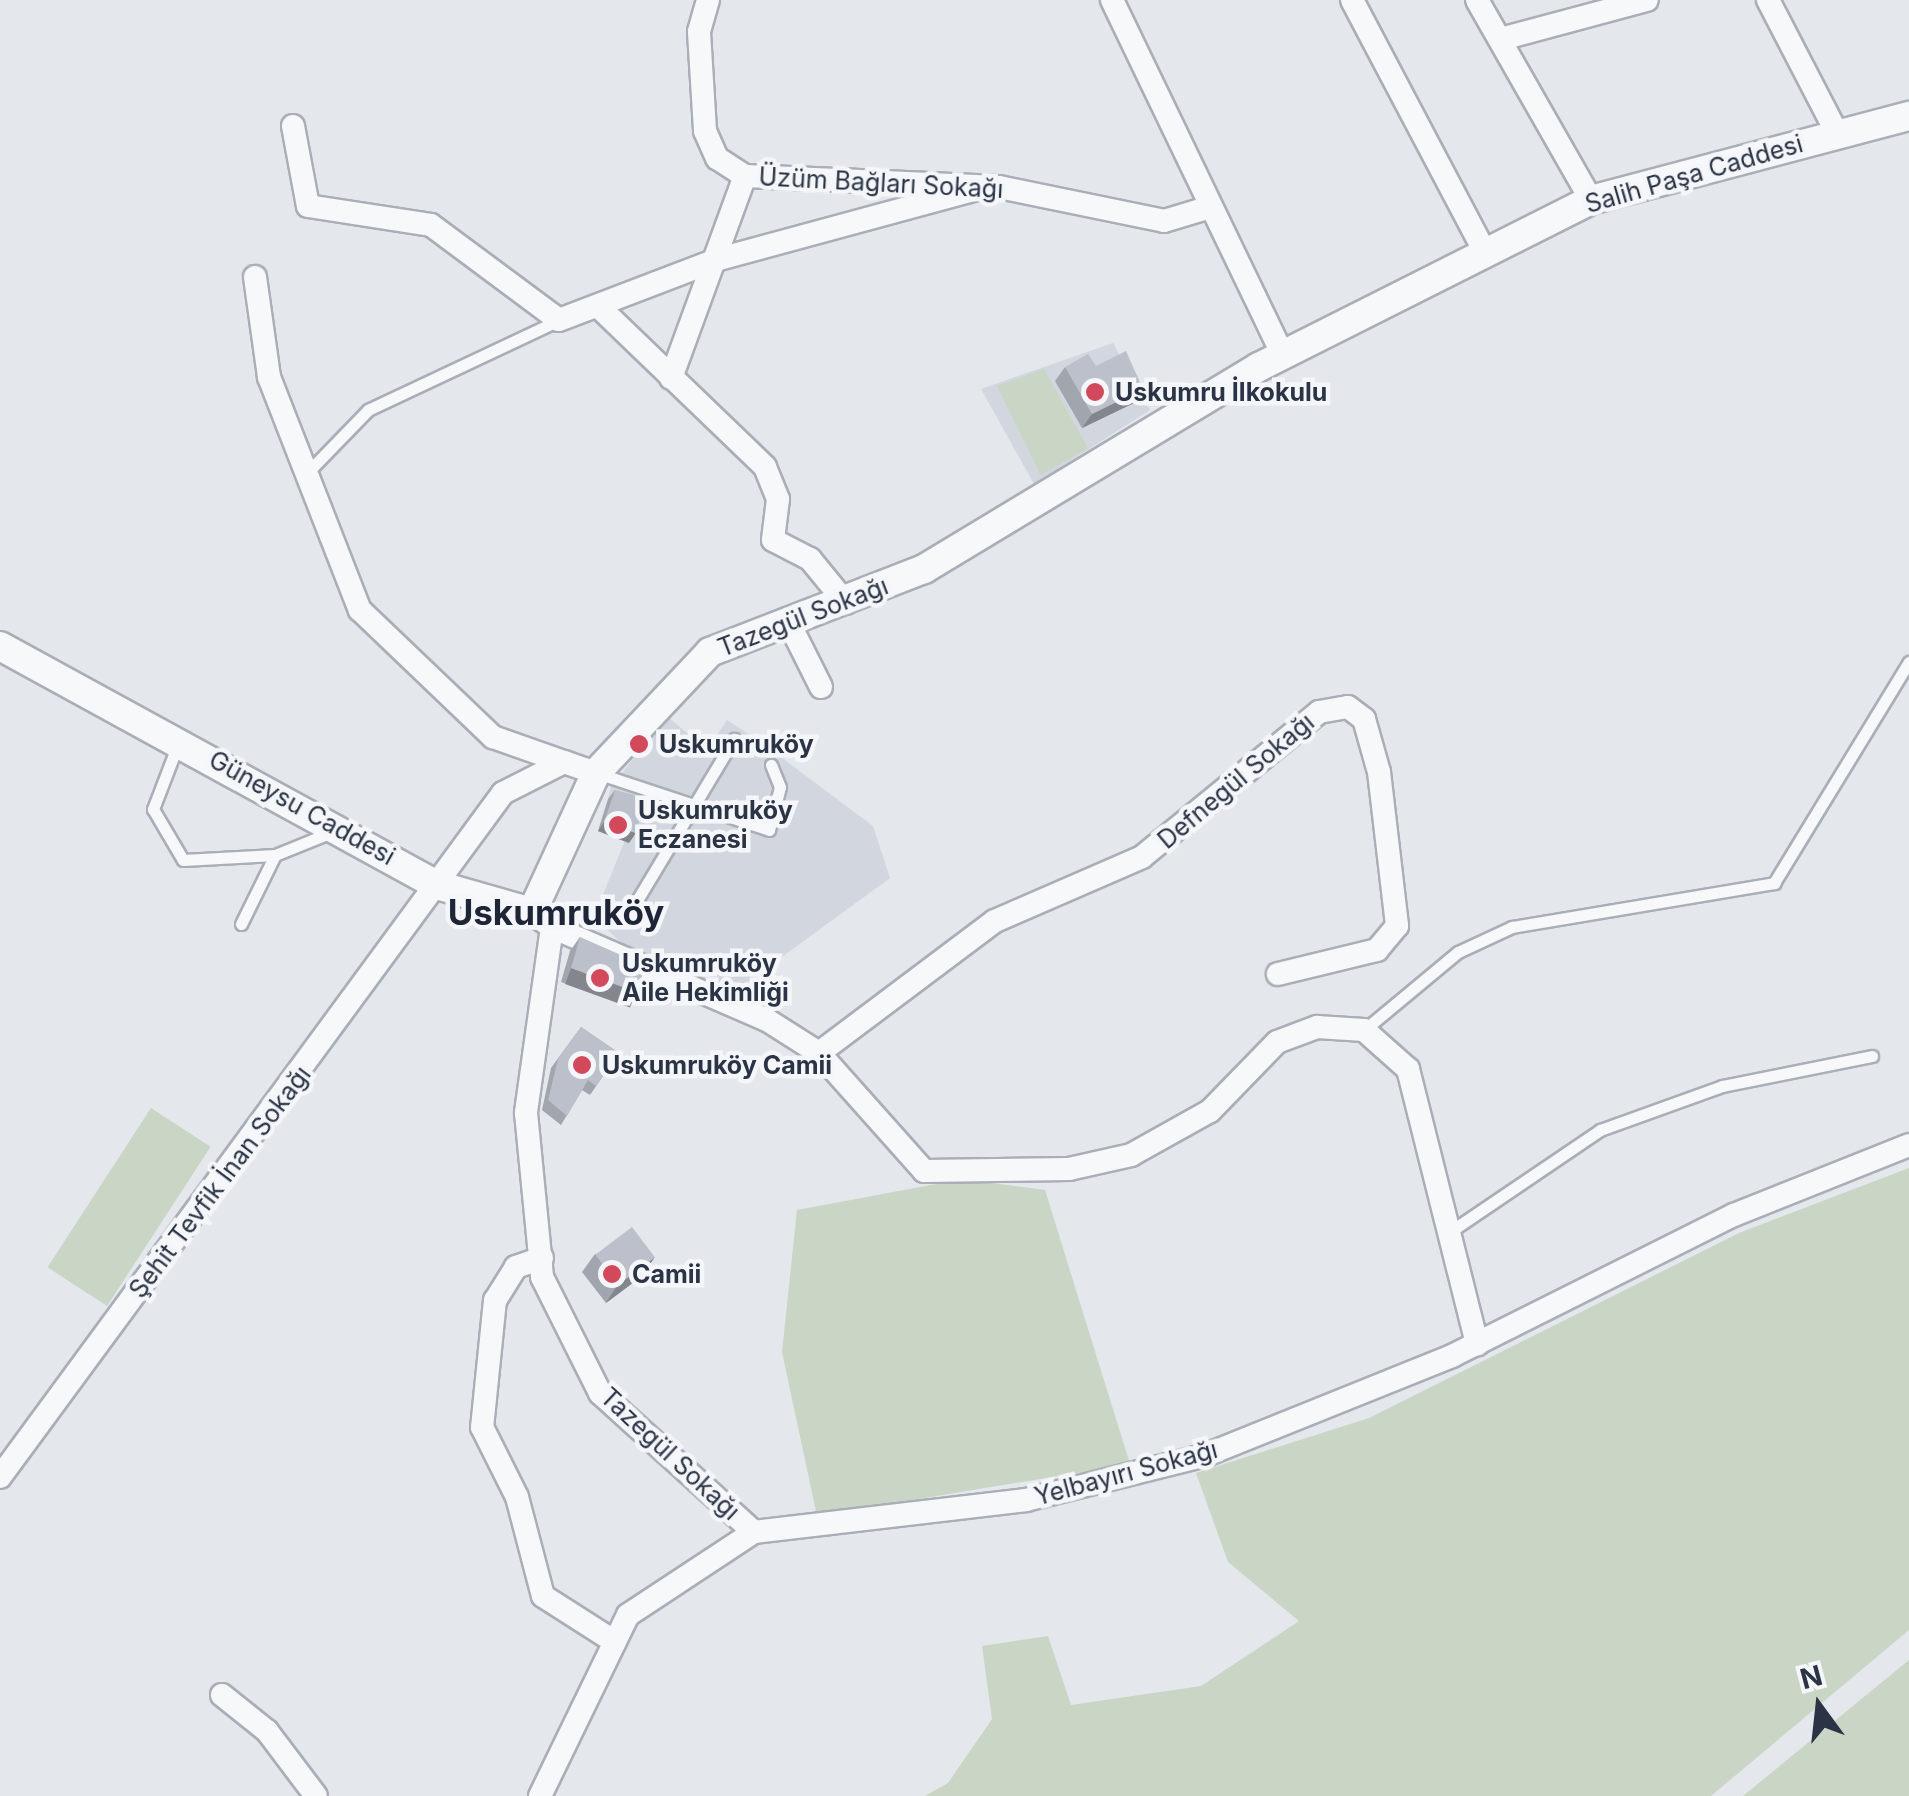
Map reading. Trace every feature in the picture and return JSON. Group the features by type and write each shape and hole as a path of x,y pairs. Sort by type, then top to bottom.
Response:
{"street":[{"name":"Üzüm Bağları Sokağı","path":"708,0 699,32 705,132 717,158 745,176 984,186 1164,221 1207,208"},
{"path":"1112,0 1207,208 1283,355"},
{"path":"1352,0 1485,252"},
{"path":"1477,0 1590,200"},
{"path":"1501,39 1648,0"},
{"path":"1768,0 1838,134"},
{"name":"Salih Paşa Caddesi","path":"1485,252 1590,200 1909,116"},
{"path":"293,126 308,206 431,225 559,320 600,308 719,259 984,186"},
{"path":"671,378 719,259 745,176"},
{"name":"Tazegül Sokağı","path":"754,1532 600,1393 562,1330 542,1258 526,1113 542,920 596,773 710,652 787,619 846,603 924,570 1283,355 1485,252"},
{"path":"255,277 270,377 305,476 360,610 493,737 596,773"},
{"path":"600,308 765,467 778,499 772,540 810,559 846,603"},
{"path":"787,619 821,687"},
{"name":"Güneysu Caddesi","path":"0,646 340,827 437,885 542,920"},
{"name":"Defnegül Sokağı","path":"819,1053 995,921 1142,858 1319,712 1348,707 1364,719 1379,772 1397,926 1377,950 1278,974"},
{"name":"Şehit Tevfik İnan Sokağı","path":"0,1477 503,793 564,762"},
{"path":"542,920 766,1020 819,1053 924,1171 1069,1168 1132,1154 1185,1128 1286,1038 1318,1027 1364,1030 1408,1069 1444,1236 1476,1344"},
{"name":"Yelbayırı Sokağı","path":"540,1796 628,1615 754,1532 1026,1500 1206,1455 1476,1344 1734,1215 1909,1145"},
{"path":"542,1258 516,1267 495,1300 482,1427 517,1497 543,1596 615,1642"},
{"path":"222,1695 266,1731 316,1796"}],"lane":[{"path":"305,476 368,410 559,320"},
{"path":"1364,1030 1458,952 1512,927 1774,883 1909,662"},
{"path":"627,916 734,739"},
{"path":"179,740 153,808 169,845 201,864 275,855 340,827"},
{"path":"596,773 768,830 780,788 771,765"},
{"path":"241,924 275,855"},
{"path":"1444,1236 1600,1130 1722,1086 1872,1056"}],"shaded area":[{"path":"1113,343 1150,410 1034,484 981,389"},
{"path":"667,716 707,750 727,720 762,743 873,826 890,878 734,992 629,950 594,917 638,808 608,799 611,787"}],"green space":[{"path":"1044,369 1088,448 1041,475 997,386"},
{"path":"151,1108 211,1147 107,1306 48,1267"},
{"path":"1909,1168 1909,1630 1711,1796 925,1796 948,1783 992,1719 982,1646 1048,1636 1071,1705 1201,1686 1299,1621 1228,1562 1196,1473 1369,1418 1739,1233"},
{"path":"963,1179 1045,1190 1130,1464 817,1516 782,1352 797,1210"},
{"path":"1909,1660 1909,1796 1743,1796"}],"building":[{"path":"1126,351 1143,389 1092,414 1065,367 1088,354 1096,366"},
{"path":"615,790 645,798 636,833 604,822"},
{"path":"580,937 646,966 636,992 571,968"},
{"path":"581,1027 619,1053 596,1086 588,1080 567,1116 548,1100 558,1059"},
{"path":"632,1227 655,1257 618,1285 595,1255"}],"place":[{"name":"Uskumru İlkokulu","path":"1095,392"},
{"name":"Uskumruköy","path":"639,744"},
{"name":"Uskumruköy Eczanesi","path":"618,825"},
{"name":"Uskumruköy Aile Hekimliği","path":"600,978"},
{"name":"Uskumruköy Camii","path":"582,1065"},
{"name":"Camii","path":"612,1274"}],"district":[{"name":"Uskumruköy","path":"556,912"}]}
